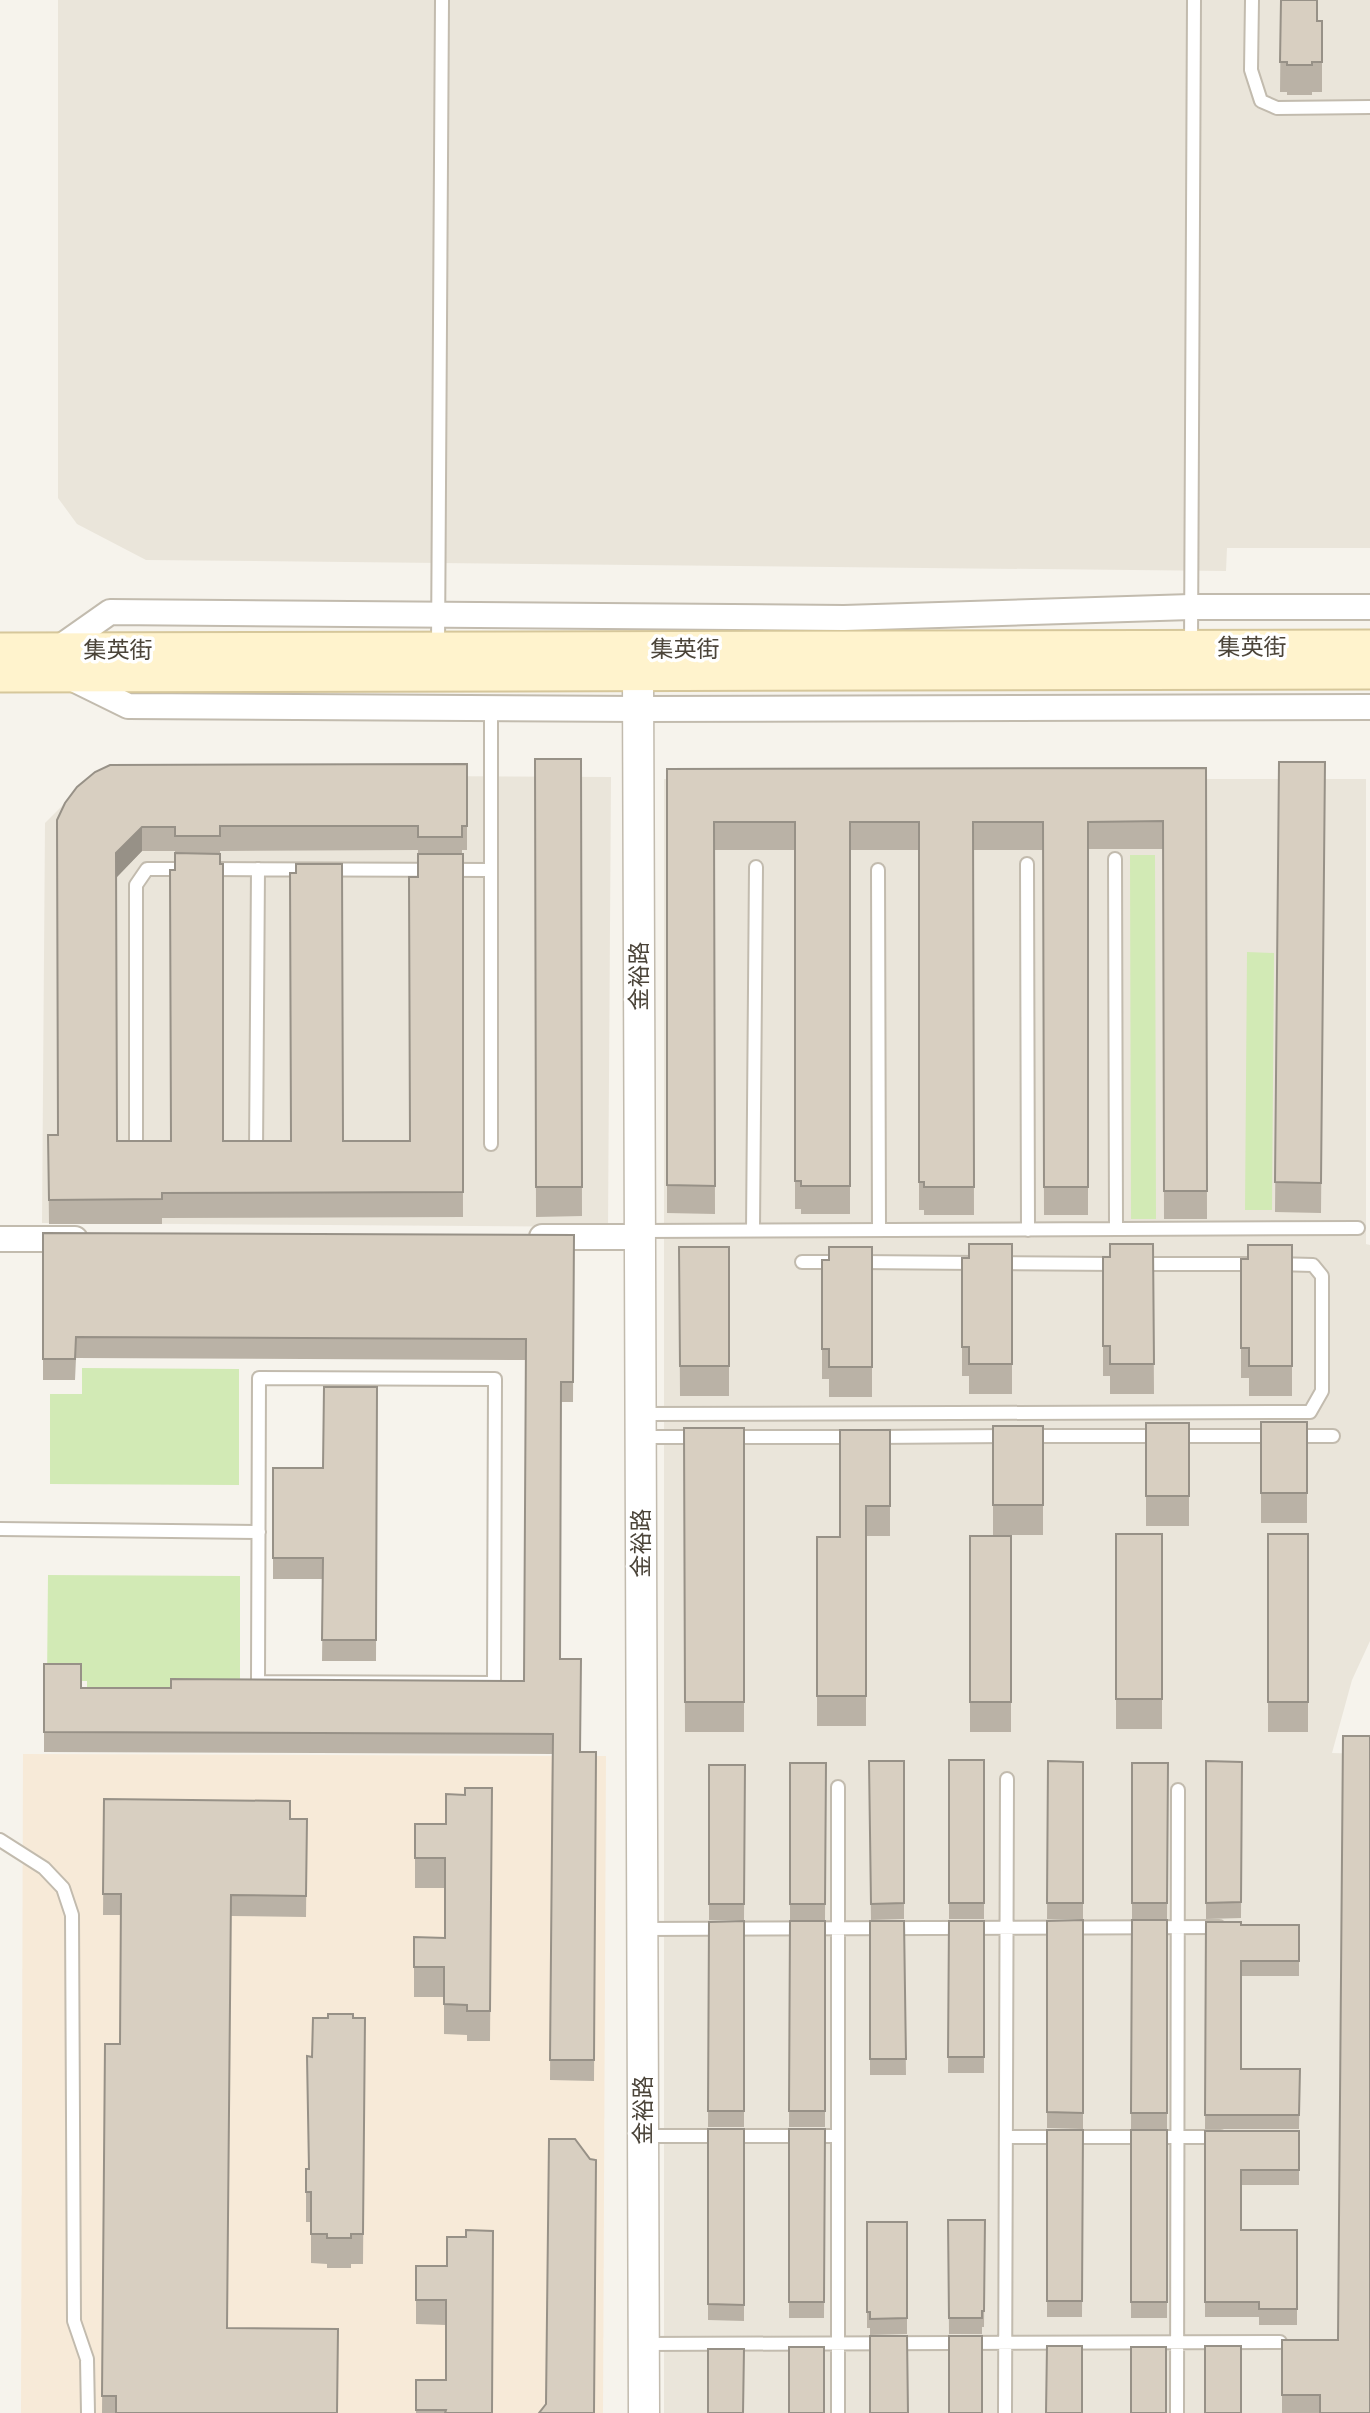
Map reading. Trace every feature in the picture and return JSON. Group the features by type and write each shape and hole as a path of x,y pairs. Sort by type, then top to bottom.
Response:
{"main road":[{"name":"集英街","path":"0,675 61,662 438,649 1370,647"},
{"name":"集英街","path":"0,650 61,662 638,674 1370,672"}],"street":[{"path":"1370,607 1191,607 844,618 110,612 61,662 128,706 638,709 1370,708"},
{"name":"金裕路","path":"638,674 643,2413"},
{"path":"514,1237 639,1234"},
{"path":"0,1239 97,1239"}],"lane":[{"path":"438,649 442,0"},
{"path":"1191,648 1194,0"},
{"path":"1252,0 1251,70 1261,101 1277,108 1370,107"},
{"path":"491,708 491,1144"},
{"path":"1115,859 1116,1230"},
{"path":"1027,864 1028,1230"},
{"path":"753,1230 756,867"},
{"path":"136,1142 136,885 147,869 491,870"},
{"path":"256,1153 258,869"},
{"path":"878,870 879,1230"},
{"path":"639,1234 753,1230 1357,1228"},
{"path":"640,1425 1310,1412 1322,1391 1322,1276 1313,1265 802,1262"},
{"path":"259,1378 495,1378 494,1683 258,1682 259,1532 259,1378"},
{"path":"640,1425 1333,1436"},
{"path":"0,1529 259,1532"},
{"path":"1005,2413 1007,1779"},
{"path":"838,1787 838,2413"},
{"path":"1177,2413 1178,1790"},
{"path":"0,1840 44,1867 63,1888 72,1915 74,2320 87,2359 88,2413"},
{"path":"642,1929 1232,1927"},
{"path":"643,2136 838,2136"},
{"path":"1006,2137 1232,2137"},
{"path":"643,2344 1280,2342"}],"shaded area":[{"path":"58,0 1370,0 1370,548 1227,548 1226,571 146,560 77,524 58,498"},
{"path":"94,774 611,777 608,1227 42,1223 45,823"},
{"path":"664,779 1366,779 1366,1244 1370,1245 1370,1641 1352,1680 1332,1753 1370,1754 1370,2413 664,2413"},
{"path":"23,1754 606,1756 603,2413 21,2413"}],"green space":[{"path":"1130,855 1155,855 1156,1219 1131,1219"},
{"path":"1247,952 1274,953 1272,1210 1245,1210"},
{"path":"82,1368 239,1369 239,1485 50,1484 50,1394 82,1394"},
{"path":"48,1575 240,1576 240,1697 87,1696 87,1681 47,1681"}],"building":[{"path":"1281,0 1317,0 1317,21 1322,21 1322,62 1312,62 1312,65 1287,65 1287,62 1280,62"},
{"path":"535,759 581,759 582,1187 536,1187"},
{"path":"1279,762 1325,762 1321,1183 1275,1182"},
{"path":"467,764 467,826 462,826 462,837 418,837 418,826 220,826 220,836 175,836 175,827 142,827 116,853 117,1141 171,1141 170,870 175,870 175,853 220,854 220,864 223,864 223,1141 291,1141 290,873 296,873 296,864 342,864 343,1141 410,1141 409,877 418,877 418,854 463,854 463,1192 162,1193 162,1199 49,1200 48,1135 58,1135 57,820 77,787 95,772 110,765"},
{"path":"1206,768 1207,1191 1164,1191 1163,821 1088,822 1088,1187 1044,1187 1043,822 973,822 974,1187 924,1187 924,1182 919,1182 919,822 850,822 850,1186 801,1186 801,1181 795,1181 795,822 714,822 715,1186 667,1185 667,769"},
{"path":"43,1233 574,1235 573,1382 561,1382 560,1659 581,1659 580,1752 596,1752 594,2060 550,2060 553,1734 44,1732 44,1664 81,1664 81,1688 171,1688 171,1679 524,1681 526,1339 76,1337 75,1359 43,1359"},
{"path":"969,1244 1012,1244 1012,1364 969,1364 969,1347 962,1347 962,1258 969,1258"},
{"path":"1110,1244 1153,1244 1154,1364 1110,1364 1110,1346 1103,1346 1103,1257 1110,1257"},
{"path":"1248,1245 1292,1245 1292,1366 1249,1366 1249,1348 1241,1348 1241,1259 1248,1259"},
{"path":"679,1247 729,1247 729,1366 680,1366"},
{"path":"829,1247 872,1247 872,1367 829,1367 829,1349 822,1349 822,1260 829,1260"},
{"path":"324,1387 377,1387 376,1640 322,1640 323,1558 273,1558 273,1468 323,1468"},
{"path":"1261,1422 1307,1422 1307,1493 1261,1493"},
{"path":"1146,1423 1189,1423 1189,1496 1146,1496"},
{"path":"993,1426 1043,1426 1043,1505 993,1505"},
{"path":"684,1428 744,1428 744,1702 685,1702"},
{"path":"840,1430 890,1430 890,1506 866,1506 866,1696 817,1696 817,1537 840,1537"},
{"path":"1116,1534 1162,1534 1162,1699 1116,1699"},
{"path":"1268,1534 1308,1534 1308,1702 1268,1702"},
{"path":"970,1536 1011,1536 1011,1702 970,1702"},
{"path":"1343,1736 1370,1736 1370,2413 1320,2413 1320,2395 1282,2395 1282,2340 1338,2340"},
{"path":"949,1760 984,1760 984,1903 949,1903"},
{"path":"869,1761 904,1761 904,1903 871,1904"},
{"path":"1048,1761 1083,1762 1083,1903 1047,1903"},
{"path":"1206,1761 1242,1762 1241,1902 1206,1903"},
{"path":"790,1763 826,1763 825,1904 790,1904"},
{"path":"1132,1763 1168,1763 1167,1903 1132,1903"},
{"path":"709,1765 745,1765 744,1904 709,1904"},
{"path":"465,1788 492,1788 490,2011 467,2011 467,2005 444,2004 444,1967 414,1967 414,1937 445,1938 445,1858 415,1858 415,1824 446,1824 446,1794 465,1795"},
{"path":"104,1799 290,1801 290,1819 307,1819 306,1896 231,1895 227,2328 338,2329 337,2413 116,2413 116,2396 102,2396 105,2044 120,2044 121,1894 103,1894"},
{"path":"1083,1920 1083,2113 1047,2112 1047,1921"},
{"path":"1132,1920 1167,1920 1167,2113 1131,2113"},
{"path":"744,1921 744,2111 708,2111 709,1922"},
{"path":"790,1921 825,1921 825,2111 789,2111"},
{"path":"870,1921 904,1921 906,2059 870,2059"},
{"path":"949,1921 984,1921 984,2057 948,2057"},
{"path":"1206,1922 1299,1925 1299,1961 1241,1961 1241,2069 1300,2069 1299,2115 1205,2115"},
{"path":"328,2014 353,2014 353,2018 365,2018 363,2234 351,2234 351,2238 327,2238 327,2234 311,2234 311,2192 306,2192 306,2169 309,2169 307,2056 312,2057 313,2018 328,2018"},
{"path":"708,2129 744,2129 744,2305 708,2304"},
{"path":"789,2129 825,2129 824,2302 789,2302"},
{"path":"1047,2130 1083,2130 1082,2301 1047,2301"},
{"path":"1131,2130 1167,2130 1167,2302 1131,2302"},
{"path":"1205,2131 1299,2131 1299,2170 1241,2170 1241,2230 1297,2230 1297,2309 1259,2309 1259,2302 1205,2302"},
{"path":"549,2139 575,2139 590,2159 596,2160 594,2413 539,2413 546,2404"},
{"path":"948,2220 985,2220 982,2318 949,2318"},
{"path":"867,2222 907,2222 907,2318 870,2319 870,2312 867,2312"},
{"path":"466,2230 493,2231 492,2413 416,2410 416,2380 446,2380 446,2300 416,2300 416,2266 447,2266 447,2237 466,2237"},
{"path":"870,2336 907,2336 908,2413 870,2413"},
{"path":"949,2336 982,2336 982,2413 949,2413"},
{"path":"1047,2346 1082,2346 1082,2413 1046,2413"},
{"path":"1205,2346 1241,2346 1241,2413 1205,2413"},
{"path":"789,2347 824,2347 824,2413 789,2413"},
{"path":"1131,2347 1166,2347 1166,2413 1131,2413"},
{"path":"708,2349 744,2349 743,2413 708,2413"}]}
